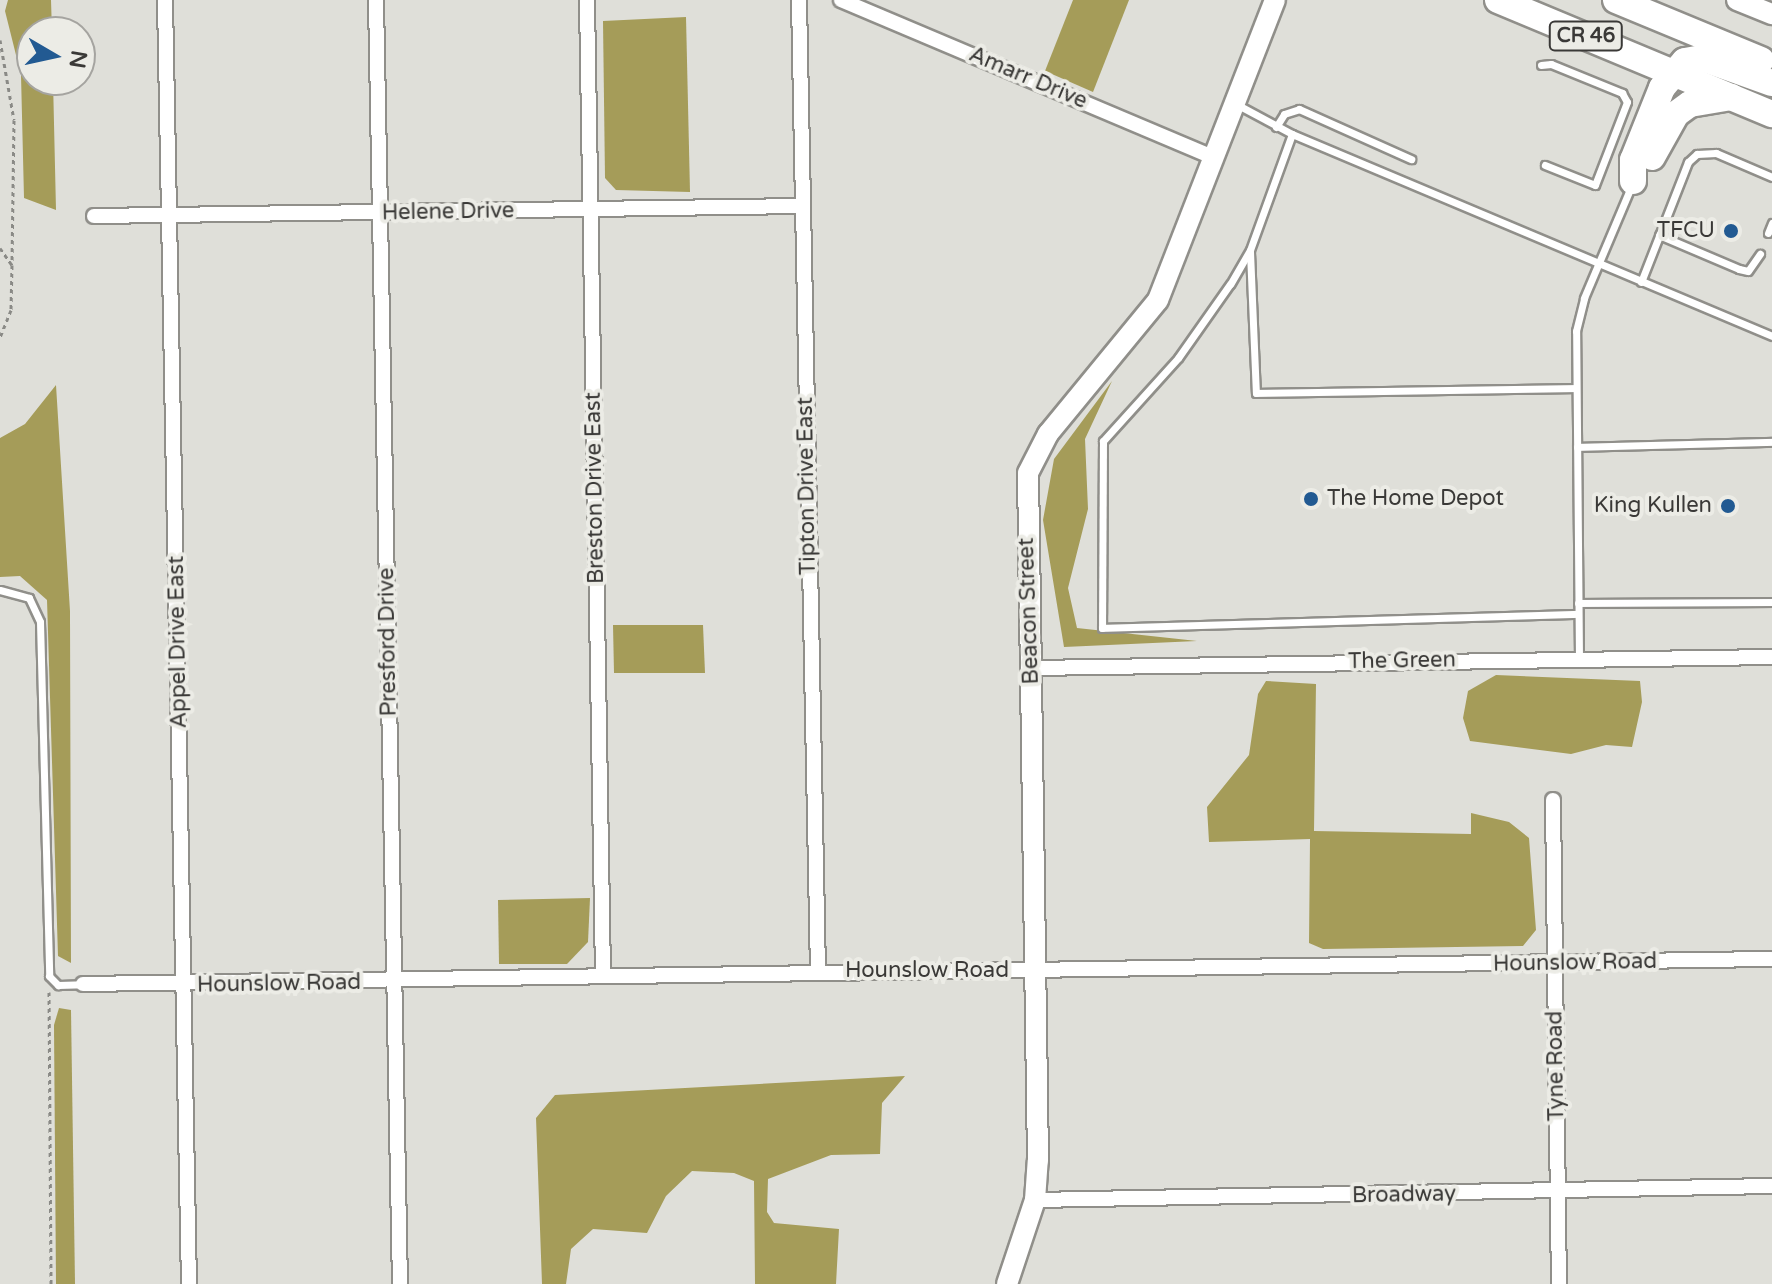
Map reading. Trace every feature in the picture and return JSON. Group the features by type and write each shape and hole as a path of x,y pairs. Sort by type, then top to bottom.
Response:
{"highway":[{"name":"CR 46","path":"1498,0 1772,114"},
{"name":"CR 46","path":"1616,0 1772,65"},
{"path":"1633,181 1633,160 1674,73 1685,61 1702,58 1772,83"},
{"path":"1633,181 1648,165 1676,114 1690,104 1731,97"}],"street":[{"name":"Appel Drive East","path":"165,0 189,1284"},
{"name":"Presford Drive","path":"376,0 400,1284"},
{"name":"Breston Drive East","path":"587,0 603,976"},
{"name":"Tipton Drive East","path":"799,0 818,972"},
{"name":"Amarr Drive","path":"841,0 1215,158"},
{"name":"Beacon Street","path":"1007,1284 1035,1200 1037,971 1028,473 1048,434 1158,300 1275,0"},
{"path":"1737,0 1772,14"},
{"name":"Helene Drive","path":"94,216 802,206"},
{"name":"The Green","path":"1032,668 1772,657"},
{"name":"Tyne Road","path":"1553,800 1559,1284"},
{"name":"Hounslow Road","path":"83,984 184,986 818,972 1772,959"},
{"name":"Broadway","path":"1035,1200 1772,1186"}],"lane":[{"path":"1541,65 1551,64 1622,93 1627,102 1595,185 1545,165"},
{"path":"1237,104 1292,134 1772,336"},
{"path":"1276,127 1284,114 1299,109 1411,159"},
{"path":"1292,134 1250,250 1178,358 1103,441 1102,628 1578,614"},
{"path":"1641,282 1688,162 1697,154 1716,153 1772,177"},
{"path":"1579,658 1576,331 1598,263 1633,181"},
{"path":"1768,233 1772,223"},
{"path":"1659,235 1748,271 1760,254"},
{"path":"1250,250 1256,393 1576,388"},
{"path":"1577,447 1772,442"},
{"path":"0,590 29,598 40,622 49,976 58,985 83,984"},
{"path":"1578,603 1772,602"}],"path":[{"path":"0,40 14,120 11,310 0,337"},
{"path":"0,248 12,265"},
{"path":"49,976 51,1284"}],"shaded area":[{"path":"8,0 51,0 52,16 16,16 16,55 5,11"},
{"path":"1073,0 1129,0 1093,92 1045,71"},
{"path":"686,17 690,192 616,190 605,178 603,21"},
{"path":"22,96 53,96 56,210 24,198"},
{"path":"1112,381 1085,439 1088,509 1068,588 1077,628 1197,641 1064,647 1043,520 1054,459"},
{"path":"56,385 70,611 71,963 58,956 47,600 20,576 0,577 0,438 25,424"},
{"path":"613,625 703,625 705,673 614,673"},
{"path":"1496,675 1640,681 1642,702 1632,747 1606,745 1571,754 1470,741 1463,718 1468,691"},
{"path":"1266,681 1316,684 1314,831 1471,834 1471,813 1509,822 1529,838 1536,930 1523,946 1323,949 1309,943 1310,839 1209,842 1207,807 1249,755 1258,694"},
{"path":"590,898 588,942 567,964 499,964 498,900"},
{"path":"59,1008 71,1010 75,1284 56,1284 54,1025"},
{"path":"905,1076 882,1103 880,1154 831,1155 768,1179 767,1212 774,1223 839,1229 836,1284 755,1284 754,1181 734,1173 692,1171 666,1196 647,1233 593,1229 571,1249 566,1284 542,1284 536,1118 555,1095"}],"place":[{"name":"TFCU","path":"1731,231"},
{"name":"The Home Depot","path":"1311,499"},
{"name":"King Kullen","path":"1728,506"}]}
